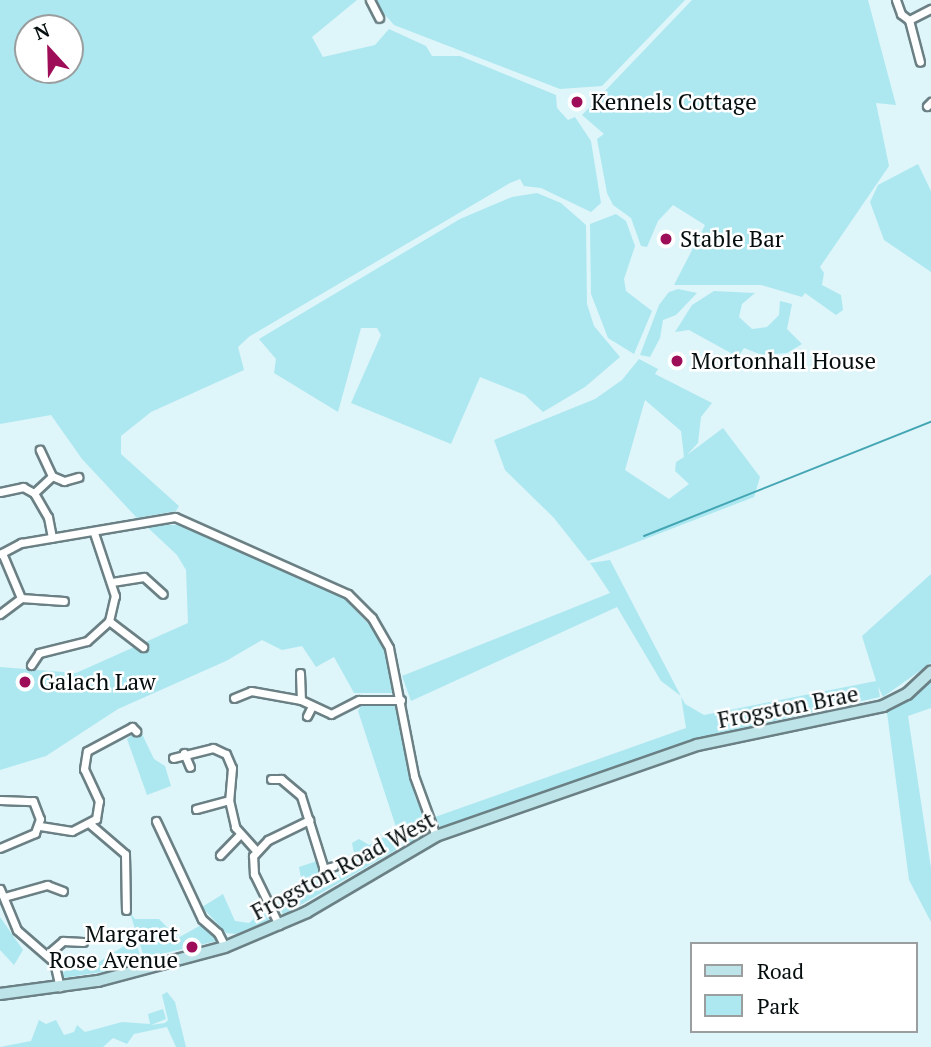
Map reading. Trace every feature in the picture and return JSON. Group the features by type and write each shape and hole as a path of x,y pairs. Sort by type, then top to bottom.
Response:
{"main road":[{"name":"Frogston Brae","path":"697,745 851,716 886,705 908,694 931,672"},
{"name":"Frogston Road West","path":"0,994 60,987 139,972 225,947 279,925 436,836 697,745"}],"street":[{"path":"370,0 379,18"},
{"path":"896,0 901,14 909,20 920,62"},
{"path":"909,20 931,9"},
{"path":"40,450 52,477 64,481 78,477"},
{"path":"34,493 52,477"},
{"path":"0,492 23,486 34,493 48,517 52,538"},
{"path":"21,598 1,553 21,543 94,533 175,517 348,594 384,637 401,700 414,776 436,836"},
{"path":"31,665 39,653 87,641 109,621 115,596 94,533"},
{"path":"112,582 144,577 163,594"},
{"path":"0,614 21,598 64,601"},
{"path":"109,621 143,647"},
{"path":"300,673 301,700"},
{"path":"233,698 251,687 301,700 331,714 359,700 401,700"},
{"path":"307,716 312,706"},
{"path":"40,826 72,831 90,824 99,801 84,769 87,751 132,727 136,731"},
{"path":"173,758 184,753 213,748 226,754 232,768 229,800 239,835 255,849"},
{"path":"184,753 190,767"},
{"path":"281,779 282,770"},
{"path":"271,779 281,779 298,792 325,872 334,866"},
{"path":"0,800 33,801 40,826"},
{"path":"201,809 229,800"},
{"path":"255,849 309,820"},
{"path":"156,821 202,919 218,933 225,947"},
{"path":"90,824 125,854 126,909"},
{"path":"0,848 35,833 40,826"},
{"path":"220,855 222,844 239,835"},
{"path":"255,849 252,868 279,925"},
{"path":"4,897 47,885 63,891"},
{"path":"0,889 17,930 48,954 60,987"},
{"path":"48,954 63,941 83,942"}],"green space":[{"path":"0,0 357,0 312,37 323,57 375,45 389,29 426,46 432,56 460,56 556,95 557,108 568,120 575,117 591,141 601,203 591,212 541,188 524,186 520,179 510,183 250,336 238,347 244,370 151,412 121,436 121,454 179,506 176,511 137,518 82,459 51,415 0,424"},
{"path":"372,0 685,0 602,86 560,89 394,25"},
{"path":"692,0 868,0 896,105 876,103 889,166 820,267 824,273 822,285 841,295 843,310 836,315 805,293 802,297 761,285 674,285 705,225 673,205 658,221 647,247 641,246 631,218 613,205 607,193 597,139 604,134 582,115"},
{"path":"918,164 931,191 931,272 884,240 870,202 878,185"},
{"path":"537,193 561,203 586,225 587,304 594,326 620,357 585,387 543,412 525,395 480,377 451,444 351,403 381,335 377,328 361,328 338,412 274,373 276,359 259,339 460,219 512,197"},
{"path":"616,214 626,221 635,246 624,279 626,291 652,311 634,354 608,338 591,294 590,224"},
{"path":"678,289 697,293 676,315 663,320 660,338 650,357 640,355 659,305 669,292"},
{"path":"714,291 755,293 742,304 739,317 752,329 767,327 779,315 780,301 792,304 787,329 802,344 787,353 762,355 744,348 738,357 689,330 675,332 692,305"},
{"path":"639,359 658,369 655,374 712,403 701,417 698,443 687,455 723,428 760,477 754,497 588,561 554,518 505,470 494,440 595,399 622,380","holes":["645,400 681,431 684,457 676,462 675,471 689,484 669,499 625,470"]},
{"path":"145,525 190,525 341,595 373,629 388,658 396,693 354,693 334,657 316,667 302,646 282,650 262,640 226,661 118,709 46,756 0,770 0,667 76,673 188,623 186,570 177,555"},
{"path":"610,560 681,696 661,681 617,607 411,701 402,676 610,593 590,563"},
{"path":"931,574 931,663 883,697 878,686 880,697 699,738 441,828 435,817 686,728 681,696 685,704 704,715 876,681 862,636"},
{"path":"931,672 931,708 908,716 931,868 931,922 909,880 886,705"},
{"path":"398,705 415,797 431,832 410,843 396,827 358,711 361,706"},
{"path":"133,734 142,734 154,759 165,766 171,786 147,795 127,739"},
{"path":"389,834 396,850 283,915 278,902 303,889 299,867 317,861 324,878 339,875 355,858 352,843 359,839 369,845"},
{"path":"223,894 235,921 249,923 264,910 269,911 269,921 236,934 226,933 202,907"},
{"path":"130,913 135,919 159,919 178,938 201,925 217,941 161,954 136,966 143,954"},
{"path":"0,917 23,950 14,965 0,950"},
{"path":"135,939 140,955 134,967 63,978 62,973 84,961 91,967"},
{"path":"167,992 175,1002 186,1047 176,1047 167,1027 134,1034 127,1044 113,1038 103,1047 0,1047 31,1041 39,1020 46,1024 56,1020 64,1035 74,1032 77,1025 85,1032 122,1022 150,1024 148,1014 163,1009 166,1019 151,1025 165,1023 168,1020 162,995"}],"waterway":[{"path":"644,536 931,422"}],"place":[{"name":"Kennels Cottage","path":"577,102"},
{"name":"Stable Bar","path":"666,239"},
{"name":"Mortonhall House","path":"677,361"},
{"name":"Galach Law","path":"25,682"},
{"name":"Margaret Rose Avenue","path":"192,947"}]}
